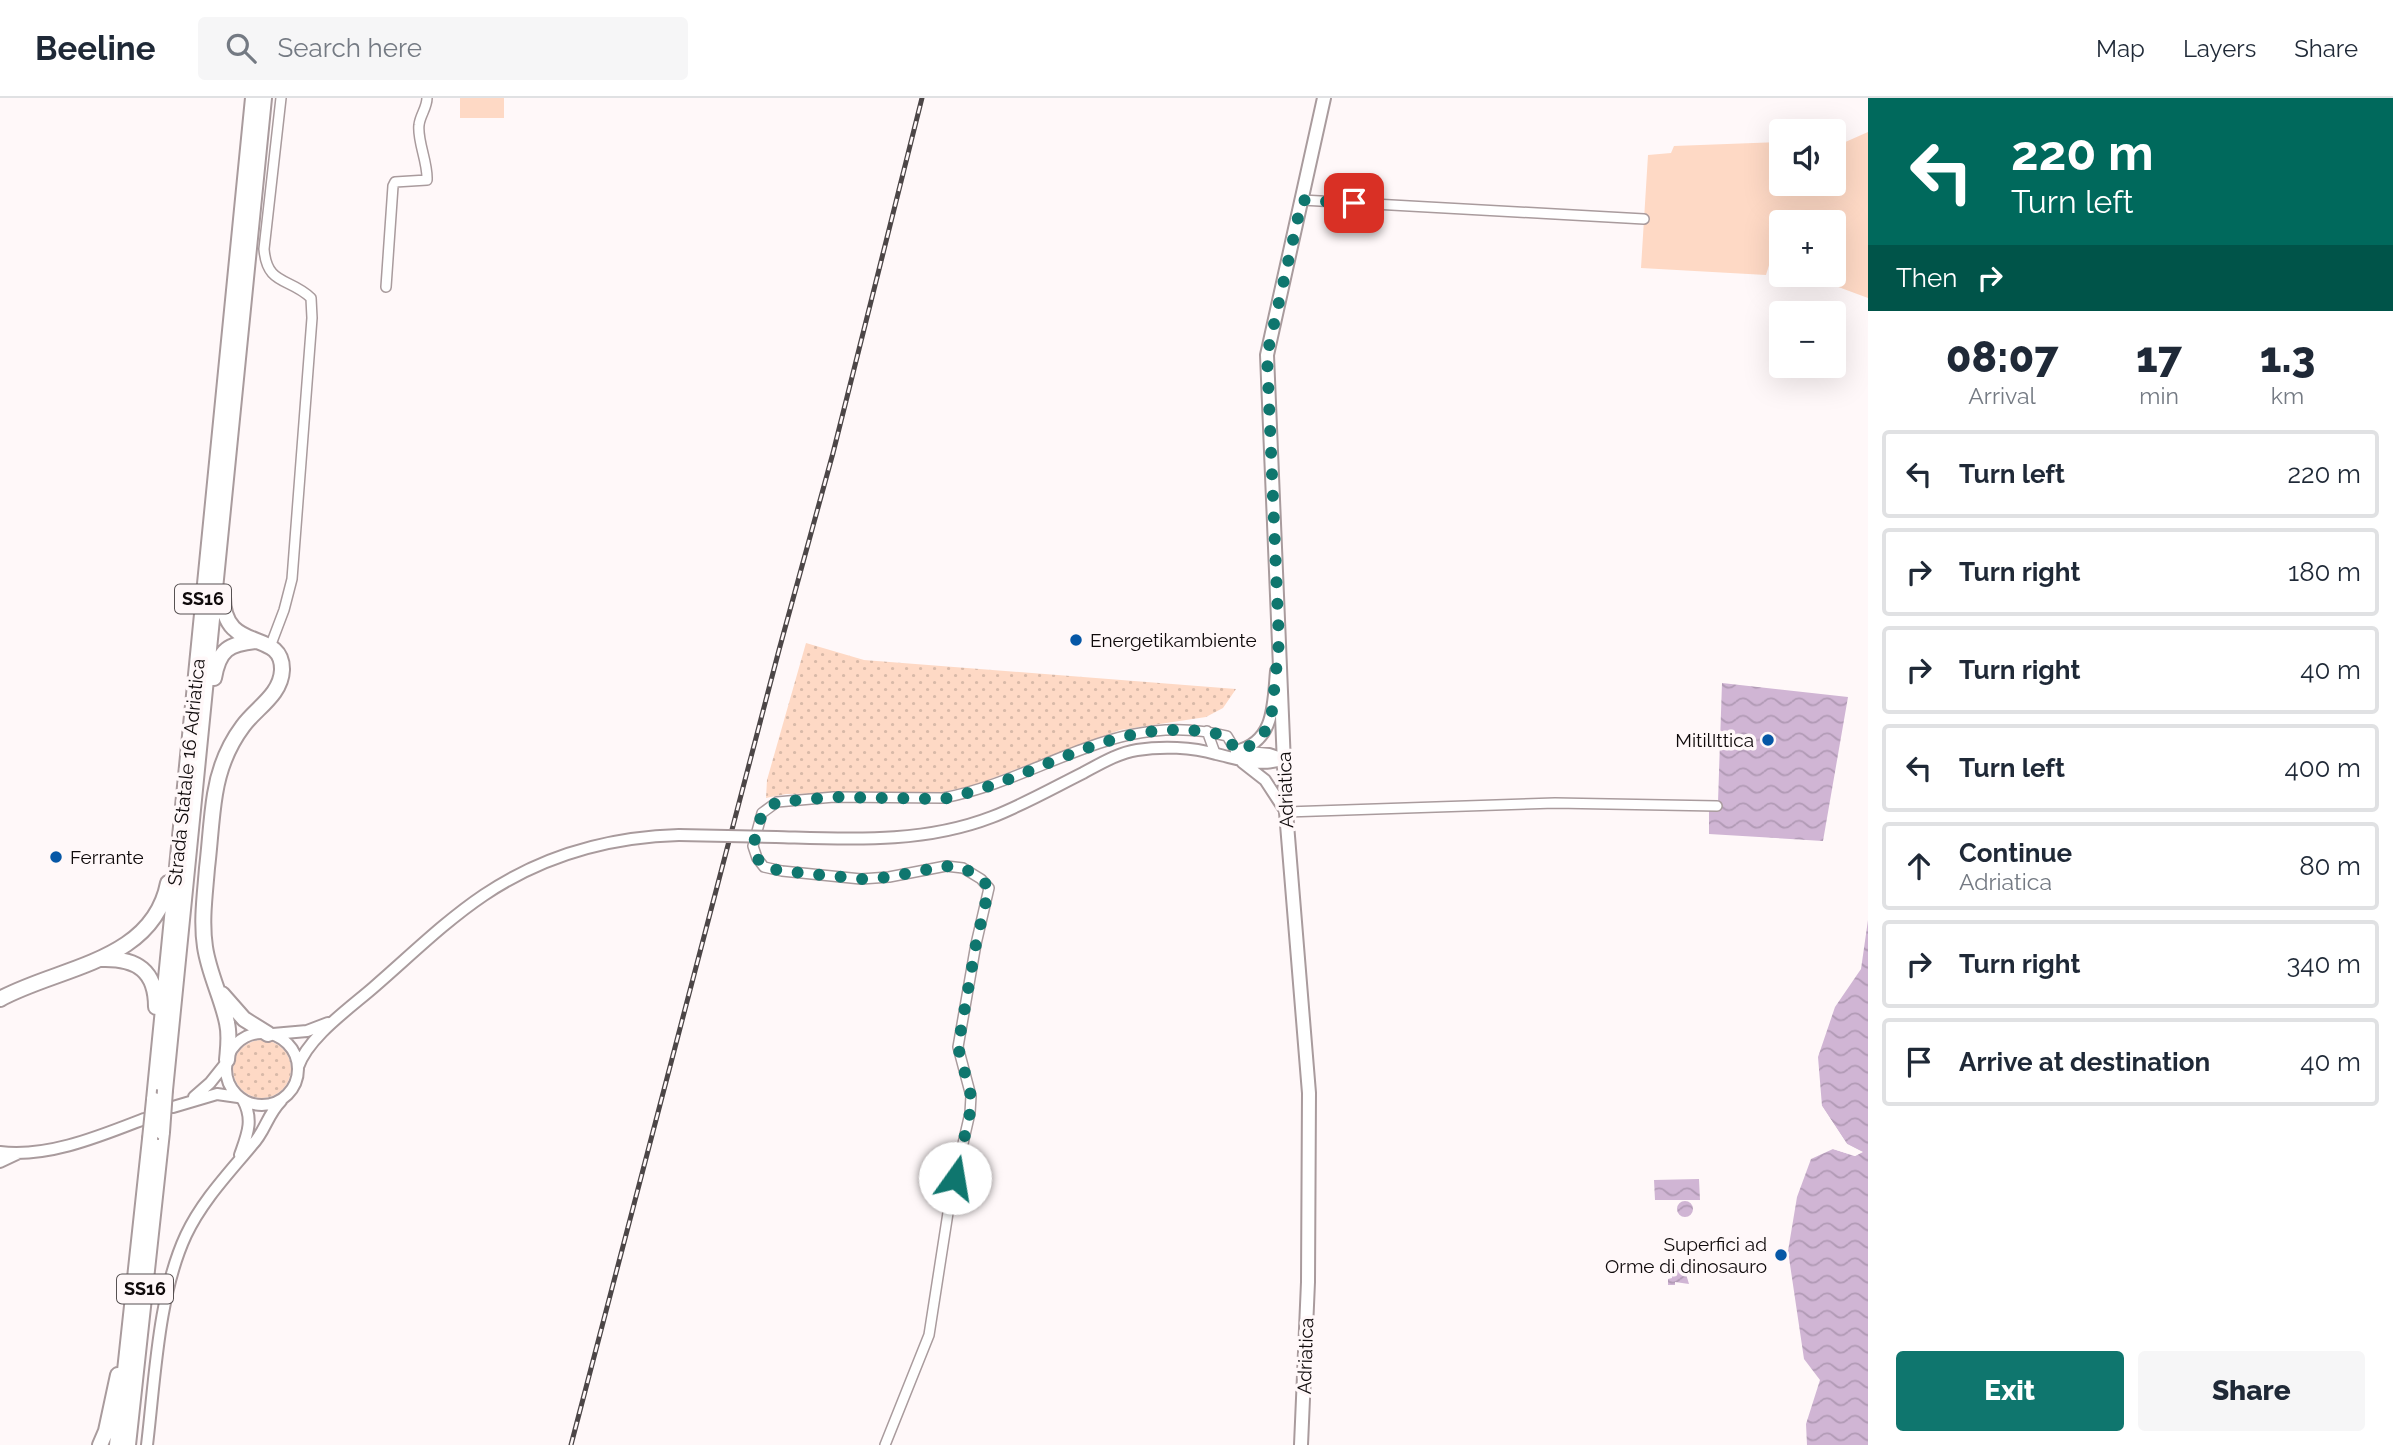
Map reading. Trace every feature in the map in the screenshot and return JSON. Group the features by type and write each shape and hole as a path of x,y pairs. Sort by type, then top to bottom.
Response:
{"highway":[{"name":"Strada Statale 16 Adriatica","path":"160,1095 157,1065 253,98"},
{"name":"Strada Statale 16 Adriatica","path":"128,1445 160,1095 196,779 264,98"},
{"name":"SS16","path":"223,516 224,616 234,630 263,644"},
{"name":"SS16","path":"196,779 218,661 230,646 263,644"},
{"path":"227,1060 227,1024 205,947 203,917 216,786 224,759 249,718 269,698 279,682 281,662 263,644"},
{"name":"SS16","path":"6,989 97,960 138,937 160,909 166,892 182,806"},
{"name":"SS16","path":"97,960 130,961 142,969 152,981 156,997 157,1065"},
{"path":"214,982 239,1014 268,1034"},
{"name":"Strada Statale 16 Adriatica","path":"117,1445 156,1136"},
{"path":"100,1445 106,1431 130,1330"}],"main road":[{"name":"Adriatica","path":"1301,1445 1308,1282 1309,1093 1286,811 1267,355 1324,98"}],"street":[{"path":"263,644 284,610 292,579 312,318 311,298 303,290 269,271 265,261 264,249 281,98"},
{"path":"386,287 393,186 395,182 427,180 428,172 419,125 428,98"},
{"path":"1302,200 1644,219"},
{"path":"1237,756 1258,741 1269,724 1279,642"},
{"path":"1208,731 1215,753"},
{"path":"885,1445 929,1335 950,1200 970,1113 971,1096 958,1047 989,888 981,878 963,868 946,866 889,877 862,879 764,867 753,846 762,813 777,802 834,797 943,799 1023,773 1120,736 1143,732 1208,731 1227,736 1237,756 1265,780 1286,811 1555,803 1717,806"},
{"path":"147,1445 166,1304 176,1260 199,1212 239,1158 256,1141 268,1116 295,1084 298,1067 308,1048 340,1016 462,911 520,874 558,857 597,845 634,838 679,835 873,839 927,835 992,817 1131,751 1167,748 1237,756 1273,754 1284,759"},
{"path":"190,1101 207,1086 242,1040 254,1034 307,1031 326,1025 340,1016"},
{"path":"268,1034 290,1046 298,1067"},
{"path":"227,1060 228,1080 248,1111 250,1123 239,1158"},
{"path":"173,1107 219,1094 262,1106 281,1101"},
{"path":"2,1160 17,1154 78,1142 144,1119"}],"shaded area":[{"path":"460,98 504,98 504,118 460,118"},
{"path":"1868,132 1868,298 1838,287 1846,287 1846,210 1769,210 1769,265 1766,275 1641,268 1648,155 1671,153 1674,146 1769,142 1769,196 1846,196 1846,142"},
{"path":"806,643 864,660 1236,689 1223,708 1206,717 1120,730 972,786 942,792 786,794 766,798 767,780"},
{"path":"262,1040 273,1042 286,1053 291,1069 289,1080 278,1093 262,1098 251,1096 238,1085 233,1069 235,1058 246,1045"}],"water":[{"path":"1722,683 1848,697 1823,841 1709,834 1709,809 1718,802"},
{"path":"1868,920 1868,1445 1807,1445 1806,1424 1820,1380 1804,1359 1788,1251 1797,1197 1811,1159 1833,1149 1855,1156 1862,1152 1847,1144 1822,1106 1818,1057 1835,1007 1861,969"},
{"path":"1699,1179 1700,1200 1655,1200 1654,1180"},
{"path":"1685,1201 1693,1209 1685,1217 1677,1209"},
{"path":"1683,1266 1690,1266 1690,1273 1686,1274 1689,1284 1675,1282 1675,1285 1668,1285 1672,1270 1682,1270"}],"pier":[{"path":"1822,1106 1847,1144 1863,1152 1855,1156 1833,1149 1831,1146 1855,1152 1844,1146 1818,1107"}],"railway":[{"path":"571,1445 833,453 922,98"}],"place":[{"name":"Energetikambiente","path":"1076,640"},
{"name":"MitilIttica","path":"1768,740"},
{"name":"Ferrante","path":"56,857"},
{"name":"Superfici ad Orme di dinosauro","path":"1781,1255"}],"route":[{"path":"955,1178 970,1113 971,1096 958,1047 989,888 981,878 963,868 946,866 889,877 862,879 764,867 753,846 762,813 777,802 834,797 943,799 958,796 1093,745 1143,732 1208,731 1227,736 1236,751 1256,743 1261,738 1272,713 1279,642 1267,355 1302,200 1354,203"}]}
